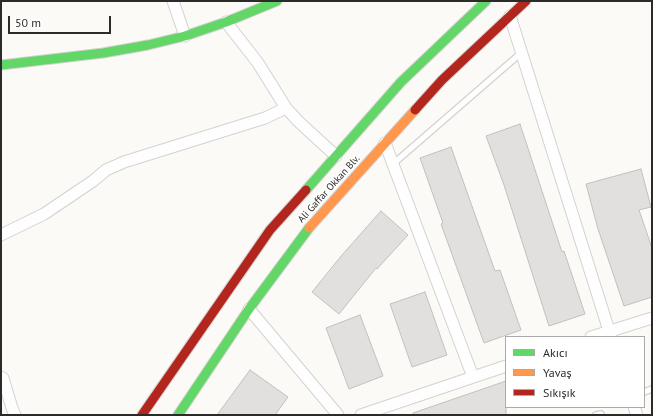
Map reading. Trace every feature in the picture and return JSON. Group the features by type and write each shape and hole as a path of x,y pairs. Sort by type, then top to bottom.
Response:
{"main road":[{"path":"1,65 102,53 148,45 185,36 226,22 277,1"},
{"name":"Ali Gaffar Okkan Blv.","path":"142,415 270,230 401,82 486,1"},
{"name":"Ali Gaffar Okkan Blv.","path":"178,415 249,309 304,233 442,80 526,1"}],"street":[{"path":"173,1 185,36"},
{"path":"510,16 610,334"},
{"path":"226,22 258,63 286,108 336,156"},
{"path":"1,235 44,214 93,181 106,170 124,162 265,118 286,108"},
{"path":"385,143 473,377"},
{"path":"249,309 338,415"},
{"path":"597,336 610,334 652,318"},
{"path":"361,415 505,366"},
{"path":"1,377 3,378 15,415"}],"lane":[{"path":"393,164 522,53"}],"building":[{"path":"520,124 562,252 564,251 585,314 549,326 504,185 486,136"},
{"path":"451,147 495,271 500,270 521,330 484,343 441,224 443,223 420,158"},
{"path":"641,169 651,207 639,210 652,248 652,297 624,306 598,229 586,184"},
{"path":"381,211 408,235 377,269 376,268 339,314 312,292"},
{"path":"425,292 447,355 412,367 390,304"},
{"path":"360,315 383,376 349,389 326,328"},
{"path":"250,370 288,397 275,415 217,415"},
{"path":"505,381 506,415 413,415 413,413"}],"traffic: fast":[{"path":"1,65 103,53 148,45 185,36 226,22 277,1"},
{"path":"306,190 401,82 486,1"},
{"path":"178,415 249,309 309,228"}],"traffic: slow":[{"path":"309,228 415,110"}],"traffic: jam":[{"path":"415,110 442,80 526,1"},
{"path":"142,415 270,230 306,190"}]}
